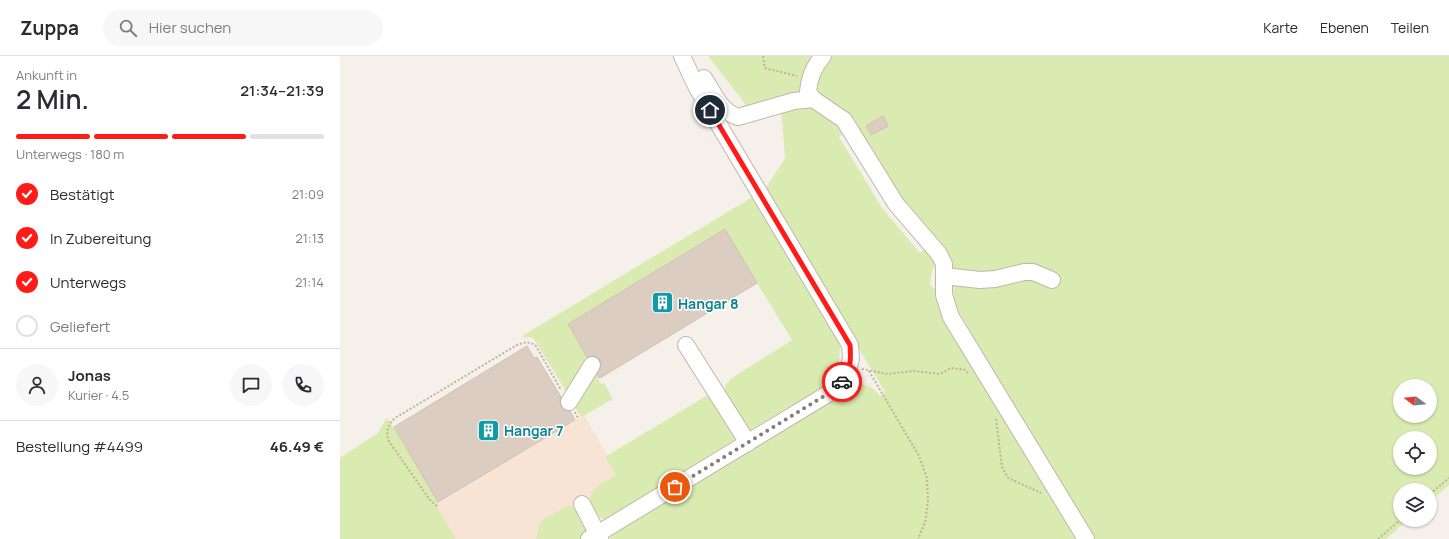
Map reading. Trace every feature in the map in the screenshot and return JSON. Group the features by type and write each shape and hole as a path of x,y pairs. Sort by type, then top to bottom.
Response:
{"lane":[{"path":"582,504 596,537 831,392 847,377 851,358 850,345 697,88 682,56"},
{"path":"693,56 701,74 719,102 730,115 738,117 794,101 813,99"},
{"path":"823,56 809,79 808,92 813,99 844,120 896,204 939,254 944,264 944,295 951,317 1086,539"},
{"path":"944,276 980,280 994,279 1024,272 1033,272 1052,280"},
{"path":"686,345 748,443"},
{"path":"569,402 592,365"}],"path":[{"path":"763,56 765,68 809,79"},
{"path":"437,506 430,500 388,440 388,425 395,418 517,345 524,342 530,342 536,346 578,418"},
{"path":"849,366 888,374 913,371 940,374 951,368 965,370 970,374"},
{"path":"869,371 919,456 927,478 928,501 925,523 918,539"},
{"path":"996,417 1002,467 1008,478 1042,494"},
{"path":"1437,488 1449,478"},
{"path":"1378,539 1393,526"}],"shaded area":[{"path":"584,415 622,480 557,519 551,539 340,539 340,458 378,433 387,418 438,502"}],"green space":[{"path":"708,56 1449,56 1449,485 1437,496 1437,483 1393,483 1393,527 1400,527 1386,539 1092,539 954,303 953,273 949,259 896,190 852,126 839,137 882,208 920,253 925,249 936,262 931,275 930,284 933,288 939,290 1077,539 610,539 613,532 622,526 847,389 865,385 872,388 880,396 885,392 764,191 785,158 782,119 780,112 730,115 746,105"},
{"path":"756,195 839,337 839,361 834,374 826,386 757,430 748,428 736,412 725,391 725,386 728,382 792,340 724,229 568,324 590,362 569,396 534,339 529,337 524,338 522,336"},
{"path":"594,368 600,378 598,379 601,384 604,383 613,399 581,417 572,402"},
{"path":"708,395 735,437 735,442 609,521 600,517 590,501 590,496 599,485 616,475 605,457"},
{"path":"387,418 438,502 438,509 456,539 340,539 340,458 378,433"},
{"path":"567,506 578,508 589,526 581,539 536,539 541,521"}],"building":[{"path":"883,116 888,126 871,135 866,126"},
{"name":"Hangar 8","path":"725,229 757,283 600,378 597,374 601,366 600,360 593,356 587,357 568,324"},
{"name":"Hangar 7","path":"527,346 534,358 537,357 561,397 561,407 564,410 570,411 575,420 438,502 394,427"}],"way so far":[{"path":"675,487 831,392 842,382"}],"place":[{"name":"Hangar 8","path":"662,303"},
{"name":"Hangar 7","path":"488,430"}],"route":[{"path":"710,110 850,345 851,358 847,377 842,382"}]}
